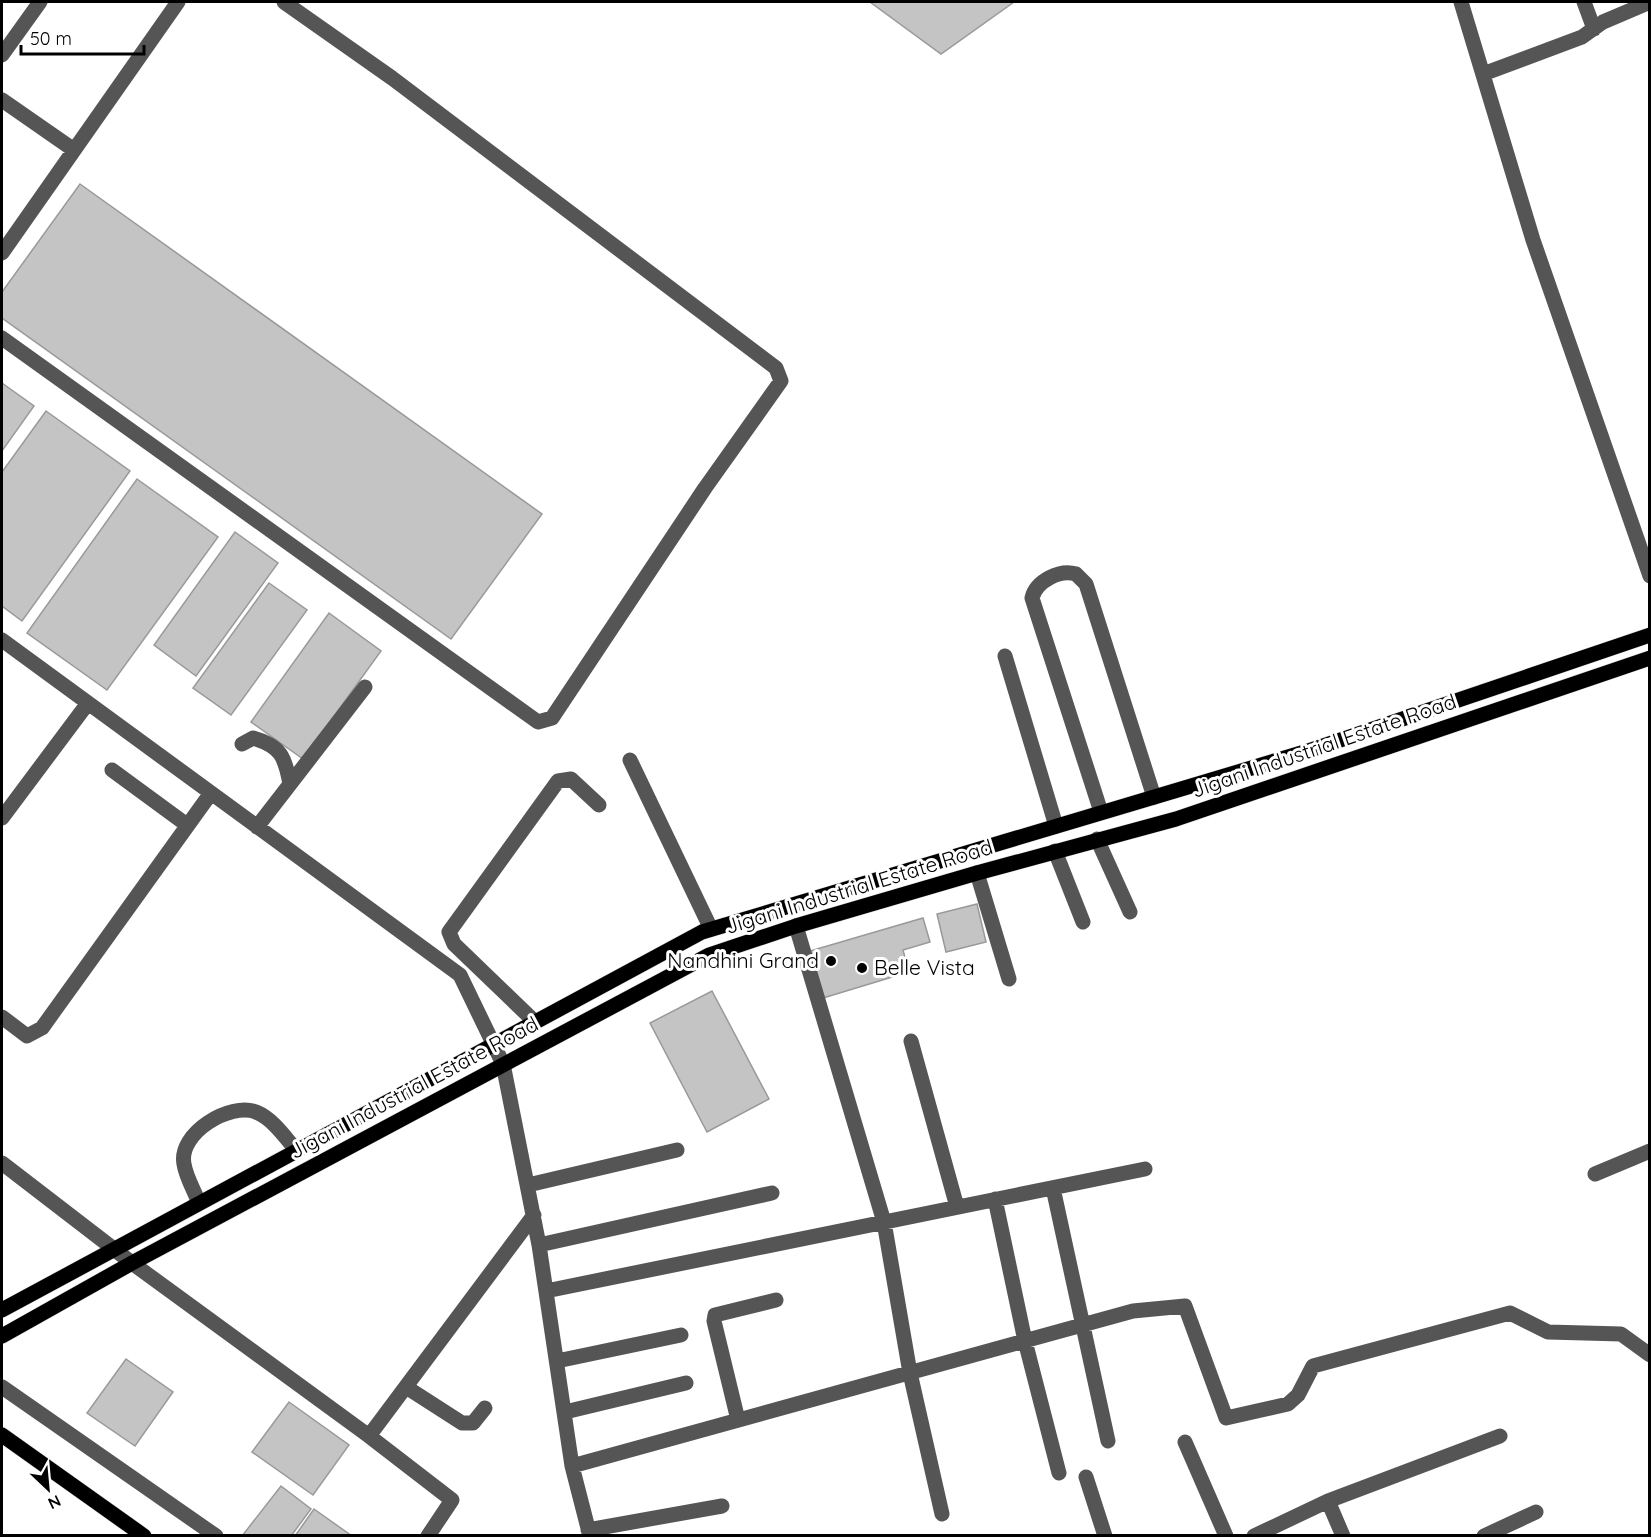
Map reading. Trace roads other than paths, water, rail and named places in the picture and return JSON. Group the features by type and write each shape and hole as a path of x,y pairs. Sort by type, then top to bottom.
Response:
{"main road":[{"name":"Jigani Industrial Estate Road","path":"2,1310 114,1247 711,929 1305,752 1650,635"},
{"name":"Jigani Industrial Estate Road","path":"2,1336 132,1263 710,955 796,926 977,873 1176,819 1650,658"},
{"path":"2,1435 136,1534"}],"street":[{"path":"2,55 40,2"},
{"path":"2,253 178,2"},
{"path":"2,338 538,722 552,718 705,488 782,381 776,368 392,78 284,2"},
{"path":"1461,2 1537,251 1650,576"},
{"path":"1584,2 1594,29"},
{"path":"1483,74 1582,37 1624,11 1650,2"},
{"path":"2,100 74,150"},
{"path":"1101,812 1032,598 1037,586 1062,574 1076,574 1086,584 1154,797"},
{"path":"2,640 460,975 503,1064 534,1215 572,1466 589,1533 722,1506"},
{"path":"1005,657 1056,826"},
{"path":"257,827 365,687"},
{"path":"2,818 88,703"},
{"path":"242,744 253,738 267,742 278,749 285,759 290,784"},
{"path":"630,760 711,929"},
{"path":"112,770 188,825"},
{"path":"535,1022 454,944 449,932 558,781 571,780 599,805"},
{"path":"2,1017 27,1036 42,1028 211,793"},
{"path":"1097,839 1131,912"},
{"path":"1055,851 1083,922"},
{"path":"977,873 1009,979"},
{"path":"796,926 884,1222 910,1372 942,1514"},
{"path":"441,961 454,944"},
{"path":"911,1041 957,1207"},
{"path":"199,1203 183,1163 184,1148 197,1130 228,1112 256,1112 276,1126 296,1150"},
{"path":"528,1185 677,1150"},
{"path":"1595,1174 1650,1151"},
{"path":"2,1163 132,1263 369,1436 452,1500 428,1536"},
{"path":"546,1291 1145,1169"},
{"path":"1053,1188 1108,1441"},
{"path":"539,1245 772,1193"},
{"path":"995,1199 1025,1341 1059,1473"},
{"path":"369,1436 534,1215"},
{"path":"738,1420 714,1321 715,1315 776,1300"},
{"path":"572,1466 1133,1311 1185,1306 1226,1418 1288,1404 1298,1395 1313,1366 1510,1313 1548,1332 1621,1334 1650,1355"},
{"path":"557,1361 681,1335"},
{"path":"565,1412 686,1383"},
{"path":"2,1387 216,1536"},
{"path":"406,1387 462,1424 473,1423 485,1408"},
{"path":"1254,1536 1328,1501 1500,1436"},
{"path":"1185,1442 1226,1536"},
{"path":"1086,1477 1105,1536"},
{"path":"1328,1501 1343,1536"},
{"path":"1484,1536 1536,1512"}],"place":[{"name":"Nandhini Grand","path":"831,961"},
{"name":"Belle Vista","path":"862,968"}]}
